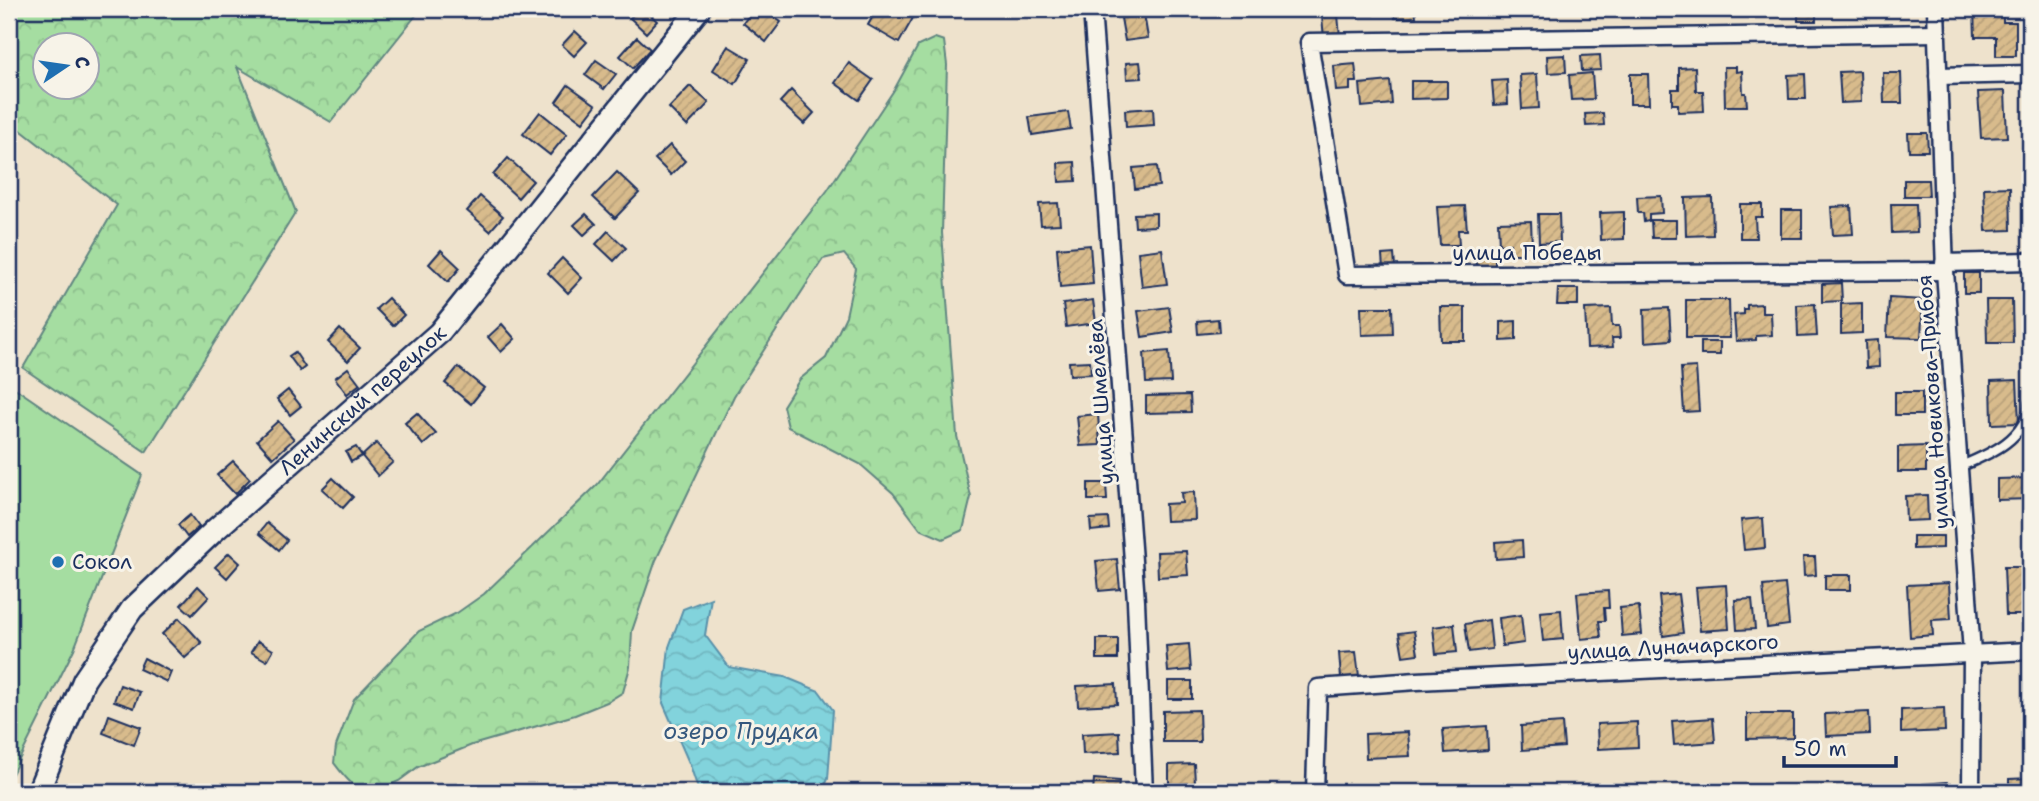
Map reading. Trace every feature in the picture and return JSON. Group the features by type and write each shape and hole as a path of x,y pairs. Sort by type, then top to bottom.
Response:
{"main road":[{"name":"Ленинский переулок","path":"38,792 84,680 132,609 215,530 439,332 699,9"}],"street":[{"name":"улица Шмелёва","path":"1092,9 1136,601 1144,792"},
{"name":"улица Новикова-Прибоя","path":"1936,9 1945,267 1972,653 1971,792"},
{"name":"улица Победы","path":"1937,33 1309,42 1347,275 1945,267 2030,261"},
{"path":"1938,76 2030,74"},
{"name":"улица Луначарского","path":"1315,792 1318,688 2030,651"}],"lane":[{"path":"1959,467 2002,446 2016,435 2025,423 2030,402"}],"green space":[{"path":"9,9 421,9 331,122 237,67 296,212 146,452 23,368 117,205 9,121"},
{"path":"935,38 944,41 947,65 942,233 957,436 971,497 963,530 943,539 920,529 893,493 860,464 788,427 783,406 800,379 826,358 846,316 856,269 844,254 823,259 734,396 656,560 632,631 630,667 623,692 607,702 575,715 472,745 418,767 399,781 374,792 351,782 334,763 336,746 354,699 419,631 457,613 484,594 597,485 827,191 894,90 918,46"},
{"name":"Сокол","path":"9,384 142,475 74,649 9,780"}],"water":[{"name":"озеро Прудка","path":"711,598 705,635 729,667 785,677 819,691 833,710 828,779 822,792 699,792 663,703 669,647 683,609"}],"building":[{"path":"639,9 644,9 657,21 646,33 630,18"},
{"path":"754,9 763,9 781,22 766,42 743,23"},
{"path":"877,9 896,9 913,18 899,43 868,25"},
{"path":"1342,9 1373,9 1373,15 1342,15"},
{"path":"1394,9 1415,9 1416,17 1395,18"},
{"path":"1798,9 1816,9 1816,21 1798,21"},
{"path":"1974,9 2003,9 2003,22 2016,22 2016,56 1996,56 1996,37 1975,37"},
{"path":"1144,14 1148,38 1125,41 1121,18"},
{"path":"1338,15 1340,37 1324,39 1322,16"},
{"path":"575,31 587,42 574,56 562,45"},
{"path":"637,37 650,49 633,68 620,56"},
{"path":"728,46 750,59 735,84 713,70"},
{"path":"1565,55 1566,72 1548,73 1547,56"},
{"path":"1600,55 1601,70 1582,71 1581,56"},
{"path":"596,60 616,74 604,89 585,75"},
{"path":"1140,62 1142,78 1127,79 1126,63"},
{"path":"849,63 873,80 859,100 835,83"},
{"path":"1355,64 1357,82 1350,82 1350,90 1336,91 1334,66"},
{"path":"1695,67 1696,91 1703,91 1704,111 1678,112 1678,104 1672,104 1672,89 1679,89 1679,68"},
{"path":"1724,67 1736,67 1736,72 1742,71 1743,93 1746,93 1747,106 1725,106"},
{"path":"1860,71 1861,102 1841,103 1839,72"},
{"path":"1592,73 1594,99 1571,100 1569,75"},
{"path":"1883,73 1901,73 1902,103 1884,103"},
{"path":"1537,74 1539,108 1522,109 1520,75"},
{"path":"1630,74 1648,74 1649,104 1630,104"},
{"path":"1805,74 1806,99 1789,99 1788,75"},
{"path":"1507,80 1508,104 1494,105 1492,81"},
{"path":"1390,81 1392,104 1362,107 1360,84"},
{"path":"1411,81 1447,81 1447,98 1411,99"},
{"path":"568,85 596,105 583,122 556,102"},
{"path":"690,86 709,103 687,126 669,108"},
{"path":"791,90 814,113 804,124 780,102"},
{"path":"2005,91 2007,137 1981,138 1978,92"},
{"path":"1153,108 1154,125 1126,127 1125,110"},
{"path":"540,112 567,134 550,155 523,134"},
{"path":"1068,112 1071,129 1032,135 1029,117"},
{"path":"1603,113 1604,125 1586,126 1585,114"},
{"path":"1908,133 1927,133 1928,151 1909,151"},
{"path":"670,145 685,161 671,175 655,159"},
{"path":"508,158 533,181 518,198 493,175"},
{"path":"1075,162 1076,181 1059,182 1058,163"},
{"path":"1157,166 1159,186 1135,189 1133,168"},
{"path":"617,172 639,193 615,218 593,197"},
{"path":"1904,180 1928,180 1929,196 1904,196"},
{"path":"2010,187 2011,230 1986,231 1984,188"},
{"path":"480,196 503,216 490,231 467,211"},
{"path":"1661,196 1662,213 1649,214 1649,221 1644,222 1643,213 1638,213 1637,197"},
{"path":"1712,197 1713,235 1686,236 1685,198"},
{"path":"1058,203 1060,224 1041,225 1039,204"},
{"path":"1740,204 1762,204 1762,217 1755,217 1756,238 1740,238"},
{"path":"1891,204 1916,204 1917,232 1892,233"},
{"path":"1465,206 1467,230 1458,230 1459,245 1440,245 1437,207"},
{"path":"1851,206 1853,234 1833,235 1831,207"},
{"path":"1781,210 1802,210 1802,238 1781,238"},
{"path":"1624,212 1624,239 1601,240 1600,213"},
{"path":"1156,213 1156,226 1135,227 1134,214"},
{"path":"586,214 596,224 584,235 574,225"},
{"path":"1538,214 1559,214 1560,242 1539,243"},
{"path":"1651,220 1676,220 1676,238 1652,238"},
{"path":"1531,221 1532,246 1523,246 1523,254 1510,254 1510,244 1499,245 1498,222"},
{"path":"608,231 626,248 614,261 596,244"},
{"path":"1090,245 1093,284 1060,287 1057,248"},
{"path":"1162,249 1167,284 1142,287 1138,252"},
{"path":"441,250 460,268 448,282 429,264"},
{"path":"1475,252 1495,252 1495,265 1476,265"},
{"path":"1394,254 1395,267 1383,268 1382,255"},
{"path":"562,258 582,278 568,293 548,273"},
{"path":"1964,273 1979,273 1979,293 1964,293"},
{"path":"1841,283 1842,301 1822,302 1822,284"},
{"path":"1558,289 1578,289 1578,305 1557,305"},
{"path":"388,298 404,315 393,326 376,309"},
{"path":"1889,298 1923,300 1921,338 1887,337"},
{"path":"1093,300 1096,323 1066,327 1063,304"},
{"path":"1686,300 1729,300 1730,338 1686,338"},
{"path":"1986,300 2012,300 2013,343 1987,343"},
{"path":"1862,303 1862,333 1841,334 1841,304"},
{"path":"1762,304 1762,313 1771,313 1772,335 1756,336 1756,340 1736,341 1734,315 1744,314 1747,305"},
{"path":"1815,304 1817,336 1798,337 1797,305"},
{"path":"1169,307 1173,332 1142,337 1138,311"},
{"path":"1361,307 1392,307 1393,334 1362,335"},
{"path":"1440,307 1465,307 1465,341 1441,341"},
{"path":"1611,308 1612,326 1619,326 1620,338 1612,338 1613,347 1587,348 1585,309"},
{"path":"1669,308 1671,340 1645,342 1644,309"},
{"path":"1218,319 1219,332 1198,334 1197,321"},
{"path":"1516,321 1516,340 1501,341 1501,322"},
{"path":"502,324 515,339 501,352 488,337"},
{"path":"340,329 360,348 348,361 328,342"},
{"path":"1878,340 1879,367 1866,368 1865,341"},
{"path":"1701,342 1720,342 1720,355 1701,355"},
{"path":"1169,351 1171,382 1146,383 1144,353"},
{"path":"295,352 305,367 300,371 289,356"},
{"path":"1090,361 1091,374 1070,375 1069,362"},
{"path":"458,367 484,388 471,404 445,383"},
{"path":"1696,367 1699,411 1684,412 1681,368"},
{"path":"348,368 360,384 347,394 335,378"},
{"path":"2017,380 2019,423 1992,424 1991,381"},
{"path":"288,390 301,406 290,415 277,399"},
{"path":"1895,392 1922,392 1922,415 1895,415"},
{"path":"1190,395 1191,412 1146,413 1146,396"},
{"path":"417,413 436,434 423,445 405,423"},
{"path":"1098,414 1100,445 1080,446 1077,416"},
{"path":"278,421 294,439 273,458 257,440"},
{"path":"376,443 393,462 378,476 362,456"},
{"path":"1926,446 1926,472 1898,472 1898,447"},
{"path":"356,447 362,456 351,462 346,452"},
{"path":"233,461 250,479 235,494 217,475"},
{"path":"333,478 353,497 343,508 322,489"},
{"path":"2030,478 2030,499 1997,500 1997,479"},
{"path":"1088,483 1106,483 1107,500 1088,500"},
{"path":"1194,492 1195,520 1166,521 1165,504 1182,503 1181,493"},
{"path":"1927,495 1928,520 1906,521 1905,496"},
{"path":"190,515 199,527 187,537 178,525"},
{"path":"1108,518 1109,529 1091,531 1090,519"},
{"path":"1763,518 1765,548 1744,550 1741,520"},
{"path":"267,523 287,540 279,550 259,533"},
{"path":"1913,536 1943,536 1943,548 1913,549"},
{"path":"1522,540 1523,557 1496,559 1495,542"},
{"path":"1186,551 1188,575 1158,577 1157,552"},
{"path":"229,553 240,563 227,578 215,567"},
{"path":"1803,557 1815,557 1816,575 1804,576"},
{"path":"1117,559 1120,589 1099,591 1096,561"},
{"path":"2004,567 2027,567 2029,615 2006,615"},
{"path":"1825,575 1851,575 1851,590 1825,590"},
{"path":"1949,583 1951,619 1932,620 1933,635 1910,637 1907,585"},
{"path":"1785,584 1789,625 1767,628 1763,586"},
{"path":"1726,585 1729,629 1700,631 1696,587"},
{"path":"198,586 209,597 192,615 181,605"},
{"path":"1608,591 1609,608 1604,608 1605,621 1599,621 1601,637 1581,639 1577,593"},
{"path":"1678,594 1683,633 1663,636 1659,596"},
{"path":"1752,599 1755,629 1737,630 1735,600"},
{"path":"1639,606 1642,634 1622,636 1620,608"},
{"path":"1561,610 1563,639 1543,641 1540,612"},
{"path":"1521,615 1524,643 1502,646 1499,618"},
{"path":"179,618 202,643 185,658 162,634"},
{"path":"1489,620 1492,649 1469,652 1465,624"},
{"path":"1454,624 1457,652 1436,654 1433,627"},
{"path":"1414,631 1418,654 1403,656 1399,633"},
{"path":"1097,639 1118,639 1118,659 1097,659"},
{"path":"258,641 273,650 267,661 251,652"},
{"path":"1189,644 1191,670 1168,672 1166,646"},
{"path":"1356,652 1359,676 1341,678 1339,653"},
{"path":"144,658 171,672 167,682 139,669"},
{"path":"1168,681 1192,681 1192,699 1168,699"},
{"path":"1116,684 1117,704 1078,706 1077,686"},
{"path":"120,685 140,692 134,708 114,701"},
{"path":"1944,708 1945,731 1901,733 1901,710"},
{"path":"1199,710 1200,742 1163,742 1163,711"},
{"path":"1869,712 1870,734 1826,736 1825,714"},
{"path":"1747,714 1793,714 1793,738 1747,739"},
{"path":"109,715 141,727 134,745 103,733"},
{"path":"1713,718 1715,742 1674,745 1672,721"},
{"path":"1637,722 1638,747 1598,749 1597,724"},
{"path":"1562,723 1564,747 1522,750 1521,726"},
{"path":"1487,726 1488,750 1445,753 1443,729"},
{"path":"1119,732 1120,752 1083,754 1082,734"},
{"path":"1408,732 1410,756 1366,758 1365,734"},
{"path":"1194,764 1195,783 1169,785 1169,765"},
{"path":"2030,778 2030,792 2009,792 2009,779"},
{"path":"1094,779 1119,781 1118,792 1093,792"},
{"path":"1947,782 1948,792 1924,792 1923,784"},
{"path":"1392,788 1392,792 1370,792 1370,789"}],"place":[{"name":"Сокол","path":"58,562"}]}
